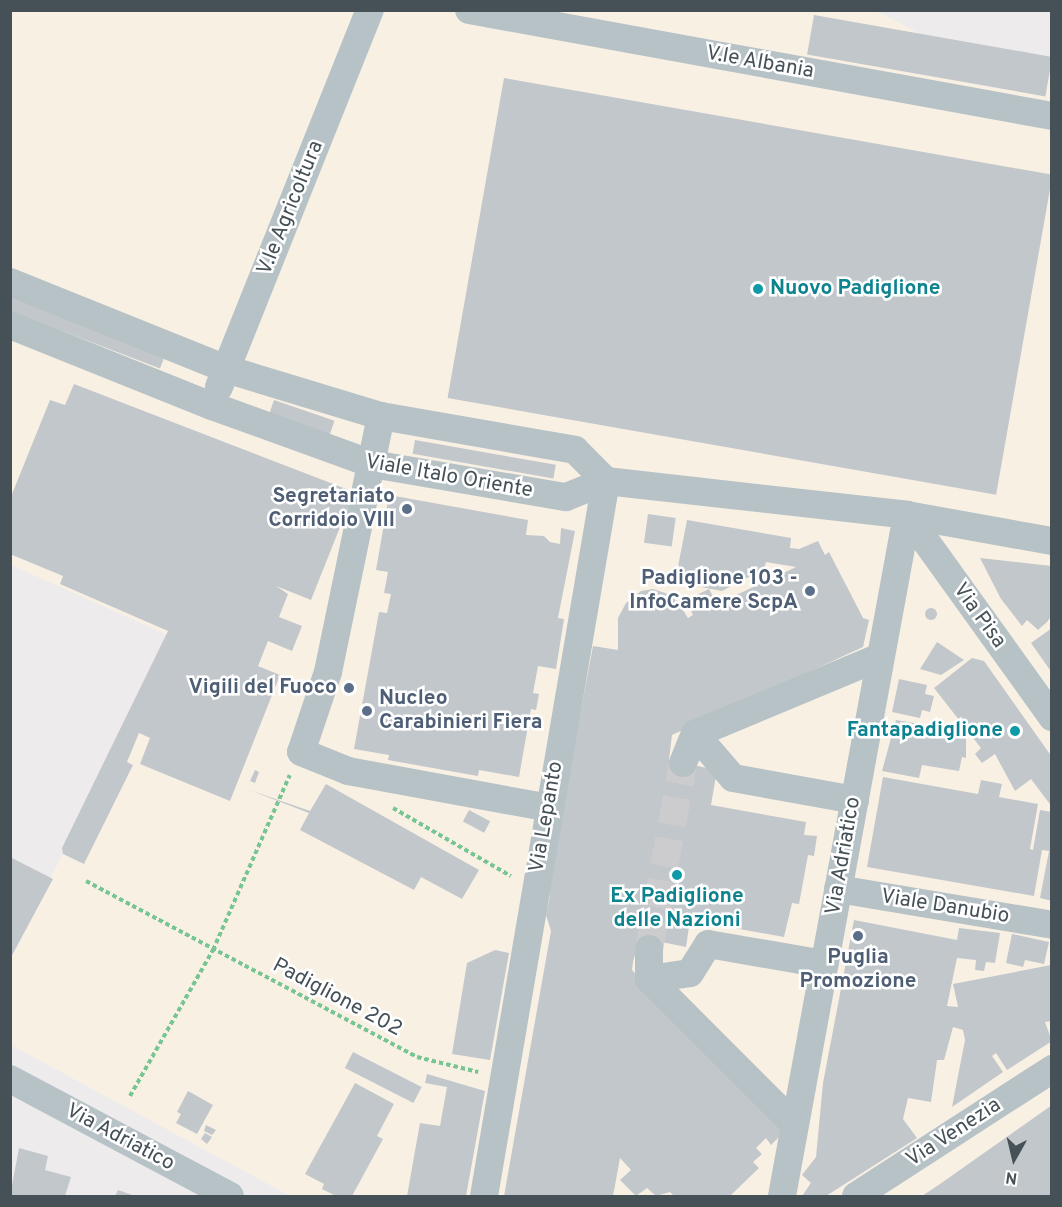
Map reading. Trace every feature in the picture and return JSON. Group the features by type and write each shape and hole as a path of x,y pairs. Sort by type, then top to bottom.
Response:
{"street":[{"name":"V.le Agricoltura","path":"212,406 370,10"},
{"name":"V.le Albania","path":"468,10 1052,116"},
{"path":"10,282 226,369 381,416 575,450 606,481"},
{"name":"Viale Italo Oriente","path":"10,325 212,406 372,464 566,497 606,481 907,515 1052,541"},
{"path":"381,416 328,672 301,752 348,771 549,808"},
{"name":"Via Lepanto","path":"484,1197 606,481"},
{"name":"Via Adriatico","path":"782,1197 907,515"},
{"name":"Via Pisa","path":"907,515 1052,717"},
{"path":"683,763 695,734 880,657"},
{"path":"695,734 733,778 855,800"},
{"name":"Viale Danubio","path":"838,889 1052,925"},
{"path":"649,979 690,973 708,944 824,963"},
{"path":"649,949 649,979 795,1125"},
{"name":"Via Venezia","path":"856,1197 1052,1069"},
{"name":"Via Adriatico","path":"10,1079 230,1197"}],"path":[{"path":"130,1096 213,950 301,752"},
{"path":"385,805 488,860 535,891"},
{"name":"Padiglione 202","path":"86,881 417,1057 448,1066"}],"shaded area":[{"path":"875,10 920,34 1051,59 1051,1196 290,1196 11,1045 11,959 170,636 11,565 11,11"}],"building":[{"path":"814,15 1052,57 1045,96 807,54"},
{"name":"Nuovo Padiglione","path":"504,78 1052,175 996,495 448,398"},
{"path":"10,296 165,355 160,369 10,311"},
{"path":"74,384 354,492 311,600 276,586 288,594 279,617 302,626 292,651 268,641 258,666 280,675 230,801 140,764 150,738 139,733 127,762 133,765 84,864 63,854 62,848 168,631 60,584 63,576 10,554 10,499 50,400 65,405"},
{"path":"274,400 335,421 330,435 269,414"},
{"path":"415,440 556,465 553,479 413,454"},
{"path":"389,495 528,520 526,535 544,536 550,542 560,544 561,528 575,531 558,618 564,619 556,669 538,666 533,693 539,694 536,710 531,709 519,777 479,770 478,776 388,760 389,755 354,749 379,612 387,613 391,594 384,593 388,572 376,570"},
{"path":"648,514 676,518 672,547 644,543"},
{"name":"Ex Padiglione delle Nazioni","path":"687,520 791,538 790,548 799,549 818,541 825,555 829,552 863,618 869,620 863,647 672,735 669,760 717,770 711,805 806,822 804,835 817,836 814,856 808,855 799,904 792,903 784,937 690,920 686,947 662,942 660,951 637,947 632,970 780,1121 780,1136 771,1145 766,1138 756,1148 762,1154 753,1162 759,1168 730,1196 674,1196 670,1192 656,1196 647,1188 636,1196 620,1180 631,1170 620,1158 613,1196 504,1196 551,931 546,915 550,895 546,895 593,646 618,650 618,618 626,603 641,591 653,589 674,596 688,618 693,615 686,600 709,589 717,604 796,567 766,562 764,569 722,591 675,582"},
{"path":"980,558 1052,566 1052,615 1047,622 1038,630 1027,620 1022,626 1001,599"},
{"path":"933,608 937,614 933,620 929,620 925,612"},
{"path":"1052,628 1052,673 1031,643"},
{"path":"937,642 964,660 941,675 920,669"},
{"name":"Fantapadiglione","path":"972,658 984,661 1052,757 1052,807 1031,779 1015,791 995,754 982,763 975,754 981,748 934,688"},
{"path":"899,679 927,685 925,694 934,696 930,712 922,710 920,718 892,712"},
{"path":"896,720 966,732 966,758 962,757 959,771 922,765 919,778 882,771"},
{"path":"255,770 259,772 255,783 250,781"},
{"path":"883,777 978,794 981,780 1002,784 999,797 1038,804 1030,849 1033,850 1040,810 1052,812 1052,901 1040,898 1049,851 1042,850 1034,896 867,867"},
{"path":"326,784 479,870 462,899 421,877 414,890 300,830 309,813 247,789 310,811"},
{"path":"469,810 490,821 484,833 463,821"},
{"path":"10,857 53,879 10,959"},
{"path":"854,920 957,940 959,928 1000,933 995,963 986,962 984,971 975,970 976,960 957,958 947,1006 958,1007 953,984 1051,965 1052,1021 1045,1022 1052,1041 1007,1070 996,1053 992,1056 1003,1072 952,1107 965,1040 963,1030 953,1027 944,1060 937,1060 931,1102 908,1098 903,1119 917,1138 826,1196 802,1196 811,1183 802,1175 816,1157 823,1083"},
{"path":"1012,934 1049,942 1044,964 1025,960 1023,967 1006,963"},
{"path":"495,950 509,953 490,1060 452,1054 467,963"},
{"path":"353,1052 422,1087 413,1103 345,1068"},
{"path":"427,1074 485,1091 466,1196 407,1196 420,1123 440,1126 447,1087 425,1083"},
{"path":"355,1083 394,1104 377,1136 383,1139 352,1196 336,1196 322,1189 324,1184 305,1174"},
{"path":"188,1091 213,1105 197,1134 176,1123 181,1114 177,1112"},
{"path":"1052,1105 1052,1196 922,1196 940,1184"},
{"path":"206,1125 216,1130 212,1135 204,1131"},
{"path":"205,1133 212,1137 207,1144 201,1139"},
{"path":"19,1148 48,1156 45,1170 71,1177 65,1196 10,1196"},
{"path":"118,1190 121,1191 135,1196 115,1196"}],"tunnel":[{"path":"649,949 683,763"}],"place":[{"name":"Nuovo Padiglione","path":"758,289"},
{"name":"Segretariato Corridoio VIII","path":"407,509"},
{"name":"Padiglione 103 - InfoCamere ScpA","path":"810,591"},
{"name":"Vigili del Fuoco","path":"349,688"},
{"name":"Nucleo Carabinieri Fiera","path":"367,711"},
{"name":"Fantapadiglione","path":"1015,731"},
{"name":"Ex Padiglione delle Nazioni","path":"677,875"},
{"name":"Puglia Promozione","path":"858,936"}]}
